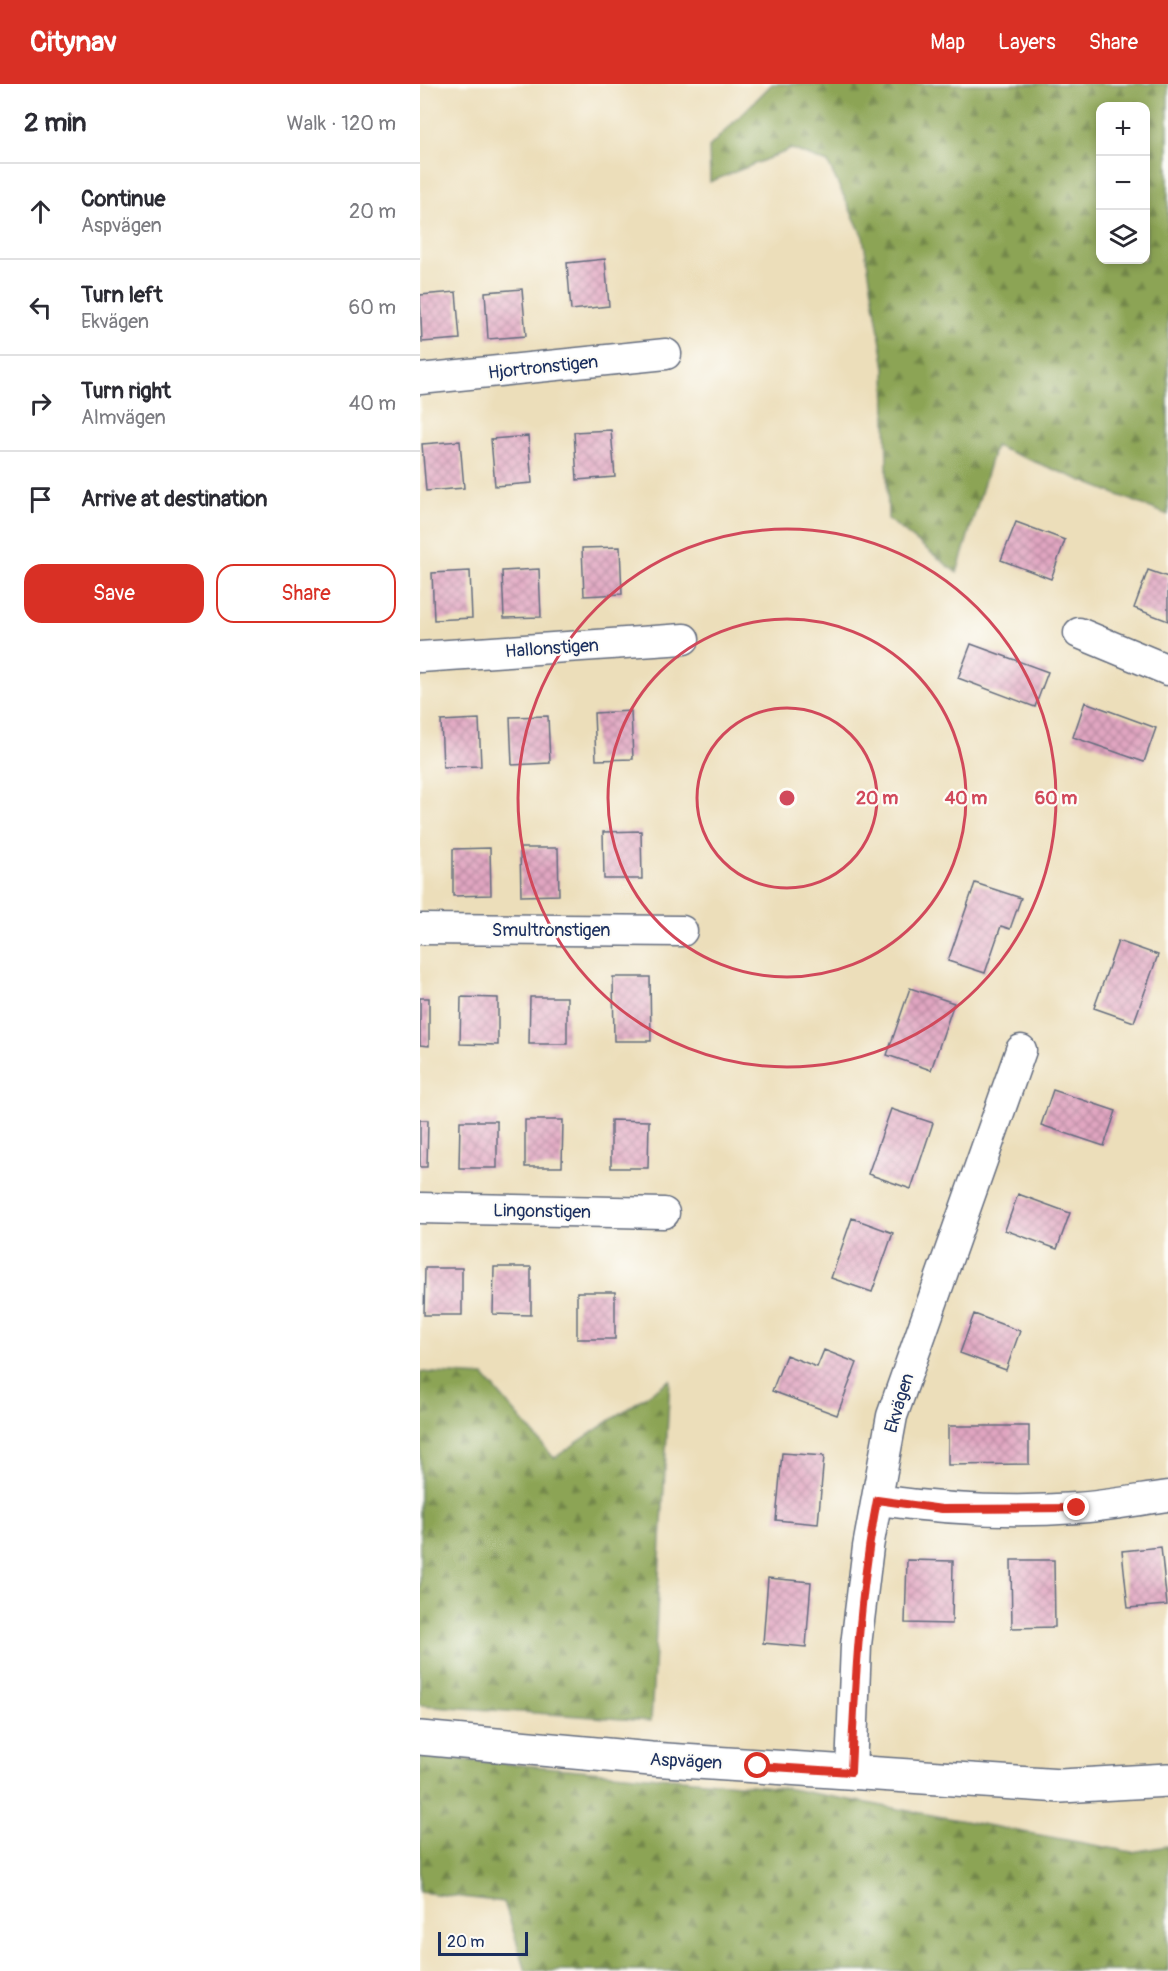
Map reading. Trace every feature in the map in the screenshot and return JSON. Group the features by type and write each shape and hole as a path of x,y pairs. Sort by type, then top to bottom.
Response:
{"street":[{"name":"Hjortronstigen","path":"420,379 666,354"},
{"path":"1079,633 1168,670"},
{"name":"Hallonstigen","path":"420,657 684,639"},
{"name":"Smultronstigen","path":"420,929 682,931"},
{"name":"Ekvägen","path":"851,1772 856,1645 868,1547 892,1416 1021,1050"},
{"name":"Lingonstigen","path":"420,1208 664,1213"},
{"path":"877,1500 942,1509 1012,1510 1077,1508 1168,1496"},
{"name":"Aspvägen","path":"420,1738 651,1759 1061,1786 1168,1780"}],"green space":[{"path":"772,84 1168,84 1168,515 995,446 957,573 888,519 885,368 863,237 828,163 792,149 710,182 709,147"},
{"path":"420,1372 484,1376 554,1458 670,1380 651,1721 420,1705"},
{"path":"420,1756 785,1788 1132,1852 1168,1846 1168,1971 526,1971 504,1902 420,1892"}],"building":[{"path":"605,259 609,306 571,310 567,263"},
{"path":"522,289 526,336 488,339 485,292"},
{"path":"456,292 460,339 422,342 420,295"},
{"path":"611,430 615,477 577,480 574,432"},
{"path":"528,436 532,483 495,486 491,439"},
{"path":"460,441 464,488 426,491 422,444"},
{"path":"1016,522 1065,540 1051,579 1001,560"},
{"path":"620,547 622,594 584,596 582,548"},
{"path":"539,569 541,617 504,618 502,571"},
{"path":"1148,570 1168,577 1168,621 1134,608"},
{"path":"470,571 472,618 434,620 432,573"},
{"path":"971,644 1048,672 1035,707 958,678"},
{"path":"1085,702 1156,728 1144,762 1073,737"},
{"path":"631,711 633,759 596,760 594,713"},
{"path":"548,716 550,763 512,765 510,717"},
{"path":"479,719 481,766 443,767 441,721"},
{"path":"641,831 642,879 604,879 603,832"},
{"path":"490,848 491,895 453,896 453,849"},
{"path":"520,848 558,848 559,895 521,896"},
{"path":"975,883 1021,898 1010,929 1001,926 985,973 948,961"},
{"path":"1118,941 1158,955 1134,1022 1094,1008"},
{"path":"613,977 650,977 651,1041 614,1041"},
{"path":"910,988 954,1003 931,1070 887,1055"},
{"path":"461,997 498,998 498,1045 460,1044"},
{"path":"530,997 567,997 567,1044 529,1044"},
{"path":"420,998 429,998 429,1046 420,1045"},
{"path":"1053,1090 1116,1111 1104,1146 1041,1125"},
{"path":"891,1109 933,1123 911,1189 868,1174"},
{"path":"420,1120 428,1120 427,1167 420,1167"},
{"path":"525,1120 563,1120 562,1167 525,1167"},
{"path":"611,1120 649,1121 648,1168 611,1168"},
{"path":"460,1121 497,1121 497,1168 459,1168"},
{"path":"1018,1194 1070,1213 1057,1249 1005,1230"},
{"path":"852,1218 893,1233 872,1292 831,1278"},
{"path":"494,1267 531,1267 531,1315 493,1314"},
{"path":"425,1268 462,1268 462,1315 424,1315"},
{"path":"577,1292 615,1292 615,1339 577,1339"},
{"path":"974,1314 1020,1331 1006,1370 960,1353"},
{"path":"824,1350 857,1363 837,1415 772,1391 786,1355 817,1367"},
{"path":"948,1426 1029,1426 1029,1464 948,1465"},
{"path":"782,1453 824,1456 818,1524 776,1520"},
{"path":"1161,1547 1167,1605 1128,1608 1122,1551"},
{"path":"907,1560 953,1561 952,1624 905,1623"},
{"path":"1011,1560 1054,1560 1055,1627 1012,1628"},
{"path":"768,1578 811,1582 806,1647 763,1643"}],"route":[{"path":"758,1766 851,1772 856,1645 868,1547 877,1500 942,1509 1077,1508"}]}
